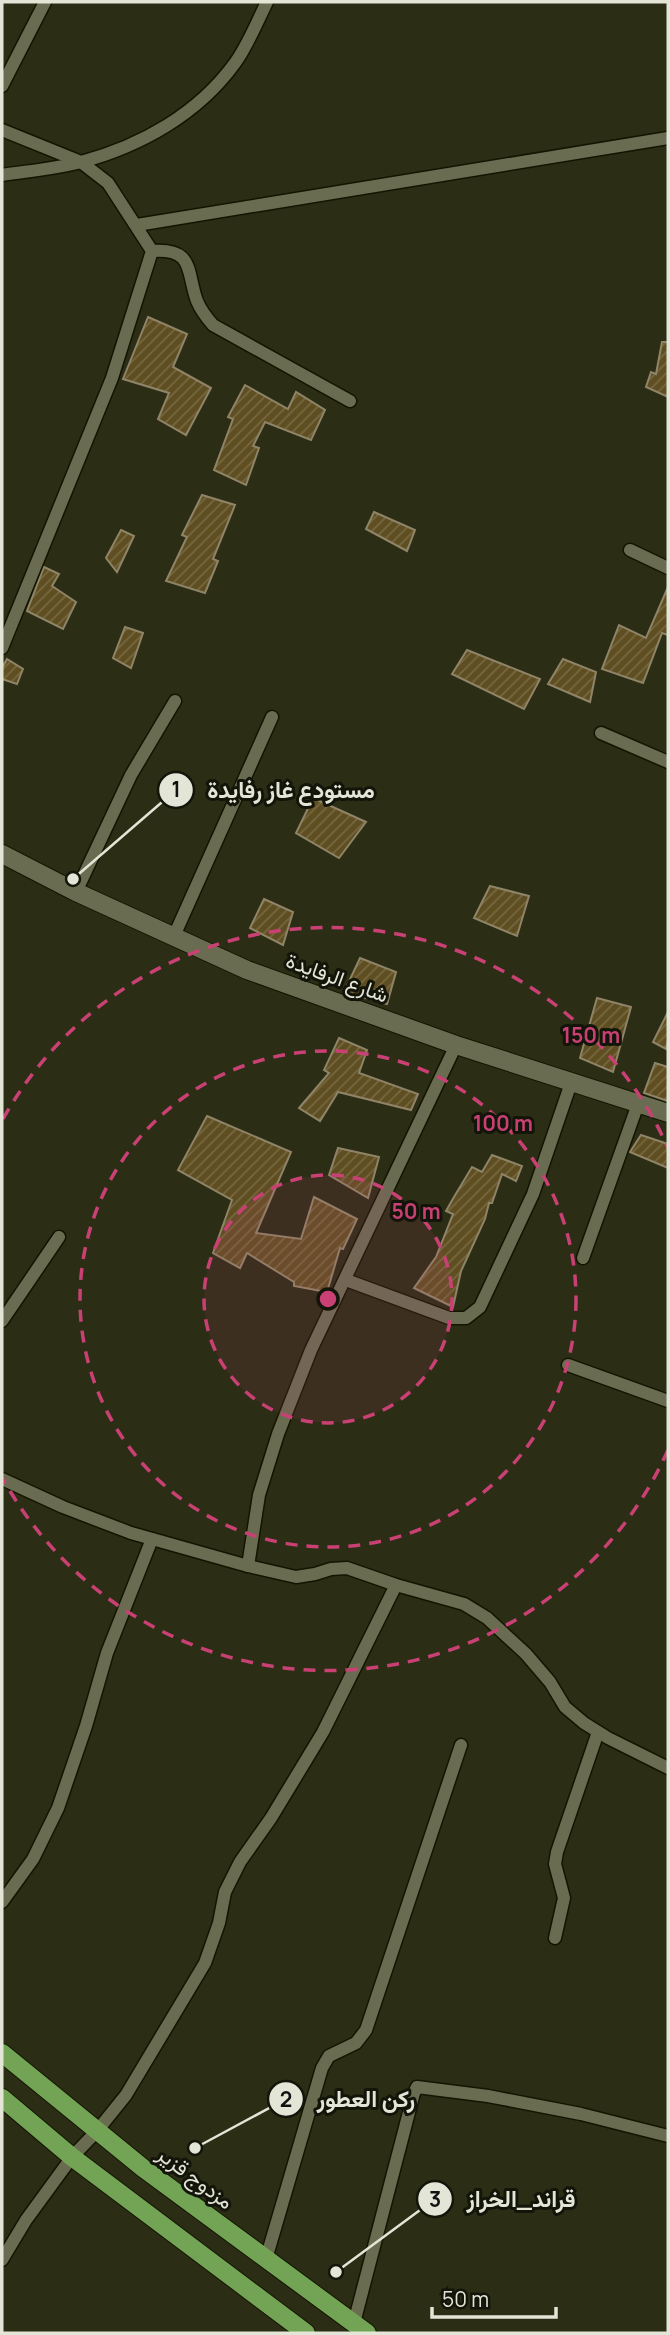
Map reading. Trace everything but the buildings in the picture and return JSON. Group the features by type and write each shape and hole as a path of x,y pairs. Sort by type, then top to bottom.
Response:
{"main road":[{"name":"مزدوج قزير","path":"2,2053 97,2131 360,2328"},
{"path":"2,2098 72,2157 306,2333"}],"street":[{"path":"2,86 45,2"},
{"path":"2,175 81,162 144,138 181,118 211,93 237,61 267,2"},
{"path":"2,131 81,162 108,183 152,251 112,378 2,649"},
{"path":"137,225 668,138"},
{"path":"152,251 166,250 178,253 184,259 189,267 201,312 213,325 350,401"},
{"path":"629,550 668,568"},
{"path":"76,892 131,775 176,701"},
{"path":"174,936 272,717"},
{"path":"601,733 668,762"},
{"name":"شارع الرفايدة","path":"2,854 76,892 247,970 456,1045 668,1113"},
{"path":"248,1566 259,1495 278,1434 311,1350 456,1045"},
{"path":"346,1280 449,1318 466,1318 480,1307 533,1194 571,1083"},
{"path":"583,1258 638,1104"},
{"path":"2,1321 59,1237"},
{"path":"568,1366 668,1401"},
{"path":"2,1479 63,1507 152,1539 248,1566 296,1577 347,1568 464,1604 487,1618 526,1654 550,1682 565,1707 598,1732 668,1768"},
{"path":"2,1902 33,1859 58,1808 107,1653 152,1539"},
{"path":"2,2260 26,2220 72,2157 97,2131 145,2066 205,1963 219,1923 225,1892 240,1862 271,1818 323,1732 396,1585"},
{"path":"555,1938 564,1898 555,1864 557,1852 598,1732"},
{"path":"266,2259 322,2067 329,2056 356,2043 366,2030 461,1745"},
{"path":"360,2328 417,2087 488,2096 581,2114 668,2136"}],"place":[{"name":"مستودع غاز رفايدة","path":"73,879"},
{"name":"ركن العطور","path":"195,2148"},
{"name":"قراند_الخراز","path":"336,2272"}]}
